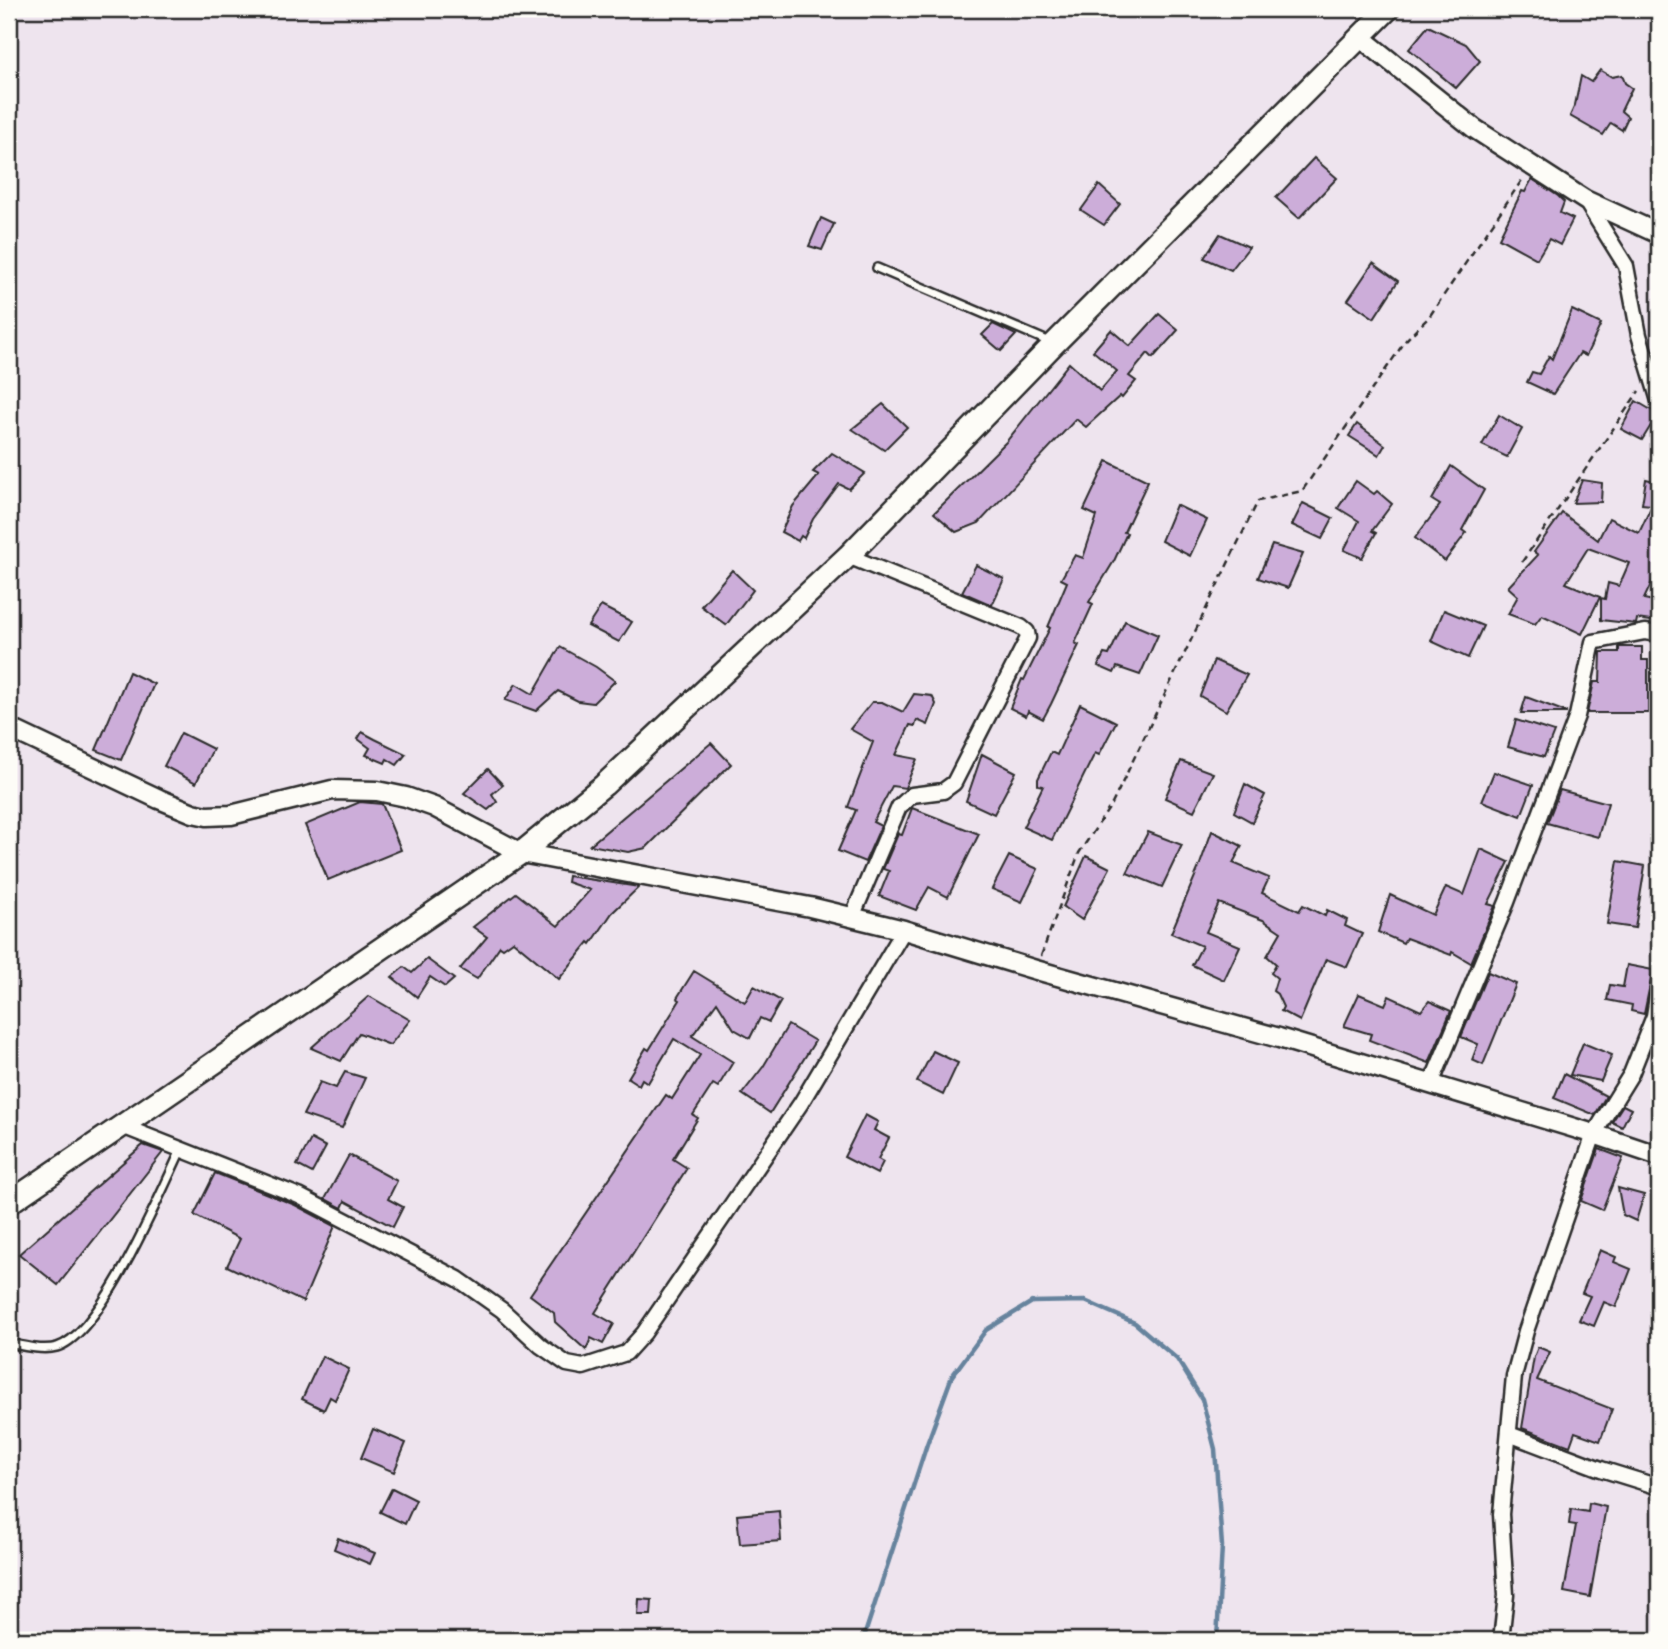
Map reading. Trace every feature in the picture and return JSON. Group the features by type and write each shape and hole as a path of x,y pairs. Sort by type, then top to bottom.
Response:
{"main road":[{"path":"9,1203 521,853 604,785 848,556 1054,344 1388,9"}],"street":[{"path":"1360,37 1475,129 1585,200 1659,234"},
{"path":"1585,200 1626,266 1639,335 1659,401"},
{"path":"848,556 1021,627 1027,632 1028,638 954,783 943,791 912,795 899,807 852,917"},
{"path":"1431,1084 1507,902 1577,716 1593,642 1645,632 1659,634"},
{"path":"9,728 193,813 207,816 231,815 332,790 377,791 406,797 434,807 521,853 810,907 904,930 1279,1038 1594,1133 1659,1156"},
{"path":"122,1126 299,1196 458,1279 502,1310 541,1346 567,1364 583,1367 626,1353 644,1333 801,1103 904,930"},
{"path":"1501,1640 1506,1595 1501,1514 1514,1376 1526,1331 1594,1133 1631,1074 1654,1016 1659,984"},
{"path":"1509,1434 1601,1469 1659,1487"}],"lane":[{"path":"877,268 1054,344"},
{"path":"9,1343 24,1347 56,1348 75,1339 118,1282 182,1149"}],"path":[{"path":"1036,970 1079,853 1112,804 1258,501 1302,491 1406,340 1429,317 1532,166"},
{"path":"1522,562 1651,374"}],"building":[{"path":"1428,26 1466,44 1480,61 1456,88 1409,49"},
{"path":"1600,70 1612,77 1622,75 1625,83 1632,88 1621,111 1628,117 1622,130 1611,123 1603,135 1570,116 1581,76 1591,82"},
{"path":"1314,158 1337,178 1299,218 1276,198"},
{"path":"1532,179 1558,196 1564,202 1560,213 1573,219 1560,245 1549,239 1537,259 1499,238 1522,191 1525,192"},
{"path":"1099,185 1120,204 1104,225 1081,210"},
{"path":"821,218 834,224 822,250 809,246"},
{"path":"1220,234 1249,247 1231,270 1204,258"},
{"path":"1373,263 1398,281 1374,318 1348,300"},
{"path":"1572,310 1601,324 1586,356 1580,353 1553,394 1527,382 1532,372 1539,374 1549,356 1552,359"},
{"path":"1159,314 1178,330 1153,358 1148,353 1129,376 1136,381 1122,398 1120,396 1086,427 1076,419 979,523 956,532 934,513 1006,442 1069,363 1100,391 1117,371 1093,351 1111,330 1130,346"},
{"path":"993,324 1016,335 1001,351 982,335"},
{"path":"1636,401 1658,414 1642,440 1621,429"},
{"path":"883,404 907,427 884,450 852,429"},
{"path":"1499,415 1522,429 1507,457 1482,445"},
{"path":"1357,424 1385,445 1379,455 1349,436"},
{"path":"832,453 865,473 849,489 839,484 813,519 804,538 801,536 798,541 781,532 793,506 819,475 813,472"},
{"path":"1107,461 1148,481 1124,532 1127,533 1114,561 1089,602 1093,604 1075,643 1079,645 1051,704 1043,719 1028,711 1026,716 1010,708 1022,679 1024,680 1050,628 1048,627 1067,582 1061,579 1075,555 1083,558 1097,516 1084,510"},
{"path":"1451,466 1484,490 1462,530 1466,533 1445,561 1415,538 1440,505 1432,500"},
{"path":"1646,479 1659,482 1659,567 1644,599 1659,602 1659,622 1637,619 1636,624 1601,620 1601,598 1605,599 1608,583 1619,586 1629,563 1588,548 1566,583 1600,597 1582,634 1542,615 1535,624 1508,614 1518,596 1508,587 1538,555 1534,552 1562,513 1598,540 1609,518 1639,533 1652,505 1642,504"},
{"path":"1582,480 1602,483 1601,502 1573,503"},
{"path":"1356,481 1374,494 1377,491 1392,504 1372,531 1376,533 1362,558 1344,550 1359,521 1338,508"},
{"path":"1303,503 1333,518 1322,539 1292,525"},
{"path":"1176,505 1207,520 1190,556 1161,541"},
{"path":"1272,545 1303,554 1288,588 1258,578"},
{"path":"976,565 1004,579 992,605 962,592"},
{"path":"732,570 753,590 726,625 701,606"},
{"path":"601,606 632,622 619,642 588,626"},
{"path":"1444,610 1483,626 1468,658 1431,641"},
{"path":"1125,621 1158,635 1140,675 1117,667 1114,673 1098,666 1104,654 1109,655"},
{"path":"560,647 615,681 593,703 578,701 558,691 536,711 505,700 516,684 533,694"},
{"path":"1619,647 1642,647 1642,660 1648,660 1648,713 1587,713 1594,682 1600,682 1601,652 1619,652"},
{"path":"1214,660 1247,675 1226,711 1200,696"},
{"path":"129,672 154,684 121,760 96,750"},
{"path":"914,694 932,696 936,704 928,725 917,720 915,726 910,725 896,755 917,759 905,788 892,786 873,822 881,826 865,862 838,851 856,810 848,807 873,742 850,729 872,702 882,702 903,712"},
{"path":"1526,697 1566,712 1566,713 1521,713"},
{"path":"1080,704 1116,722 1099,755 1095,753 1052,840 1023,827 1043,786 1038,785 1038,779 1051,752 1057,755"},
{"path":"1516,720 1554,732 1544,757 1508,747"},
{"path":"362,732 406,754 397,765 387,759 385,763 366,755 370,748 358,739"},
{"path":"181,733 213,749 196,783 164,766"},
{"path":"711,743 731,764 646,848 628,852 590,845"},
{"path":"982,754 1016,772 994,814 966,801"},
{"path":"1181,761 1213,773 1194,811 1165,798"},
{"path":"488,769 503,785 492,794 497,802 488,810 464,793"},
{"path":"1494,772 1533,785 1521,816 1482,801"},
{"path":"1245,784 1265,795 1252,822 1234,812"},
{"path":"1560,790 1608,803 1598,837 1547,823"},
{"path":"360,802 382,804 401,850 328,880 305,825"},
{"path":"912,808 979,834 948,897 929,887 916,910 879,896 889,871 883,869 898,834 902,835"},
{"path":"1212,831 1242,846 1233,863 1269,878 1262,893 1299,911 1303,905 1325,916 1327,910 1347,920 1345,926 1362,934 1347,967 1326,959 1300,1021 1281,1011 1283,1007 1273,991 1277,978 1271,973 1276,964 1267,956 1281,932 1263,920 1219,903 1206,932 1240,946 1224,980 1192,965 1202,946 1171,933"},
{"path":"1148,832 1182,845 1162,887 1127,873"},
{"path":"1481,849 1509,862 1488,904 1495,906 1471,963 1452,952 1451,955 1406,938 1403,943 1378,932 1390,895 1433,915 1446,887 1464,895"},
{"path":"1009,856 1038,869 1022,902 992,889"},
{"path":"1086,856 1110,868 1082,920 1063,907"},
{"path":"1618,861 1645,866 1635,928 1607,924"},
{"path":"568,876 639,887 612,913 591,944 589,942 559,979 513,941 503,948 500,946 477,979 460,969 487,937 473,927 516,893 558,926 590,890 567,882"},
{"path":"427,959 454,979 445,987 430,977 417,997 392,977 404,967 412,973"},
{"path":"1627,965 1653,970 1644,1014 1631,1011 1632,1005 1607,1000 1610,985 1623,987"},
{"path":"694,971 745,1002 754,986 781,1001 769,1022 760,1018 750,1038 734,1029 717,1002 692,1036 733,1062 718,1087 713,1084 693,1115 698,1118 673,1159 687,1168 595,1313 614,1324 603,1344 591,1338 586,1350 555,1322 554,1313 530,1295 666,1095 672,1099 700,1055 674,1039 648,1083 642,1079 639,1085 628,1078 680,1000 677,998"},
{"path":"1488,972 1516,984 1483,1065 1472,1060 1478,1044 1461,1037"},
{"path":"1359,994 1385,1005 1389,996 1421,1011 1429,1001 1451,1011 1429,1063 1369,1040 1371,1034 1344,1026"},
{"path":"369,996 410,1020 390,1045 359,1033 341,1061 311,1048"},
{"path":"788,1025 815,1041 770,1113 742,1094 763,1067"},
{"path":"1583,1043 1612,1055 1601,1081 1570,1075"},
{"path":"933,1051 958,1063 943,1095 917,1082"},
{"path":"345,1072 365,1078 342,1128 303,1115 320,1082 336,1088"},
{"path":"1564,1074 1606,1096 1595,1115 1554,1098"},
{"path":"1623,1105 1631,1109 1622,1127 1612,1122"},
{"path":"865,1115 878,1122 874,1130 889,1138 878,1159 883,1162 877,1174 844,1157"},
{"path":"311,1139 326,1147 312,1173 297,1165"},
{"path":"143,1145 163,1152 58,1285 19,1254"},
{"path":"1599,1149 1623,1158 1602,1210 1581,1201"},
{"path":"349,1155 397,1181 388,1199 403,1207 393,1227 345,1201 342,1208 325,1199"},
{"path":"215,1173 295,1205 335,1226 303,1302 227,1266 240,1239 194,1215"},
{"path":"1618,1188 1644,1195 1636,1221 1623,1215"},
{"path":"1600,1250 1616,1257 1614,1262 1631,1269 1616,1307 1604,1302 1594,1326 1579,1320 1590,1296 1582,1293"},
{"path":"1538,1347 1550,1352 1537,1380 1612,1409 1600,1441 1575,1432 1570,1446 1522,1428"},
{"path":"322,1356 349,1369 335,1400 330,1397 324,1410 302,1399"},
{"path":"373,1429 406,1443 394,1472 361,1458"},
{"path":"392,1488 416,1500 405,1524 380,1512"},
{"path":"1589,1503 1606,1507 1590,1597 1564,1592 1576,1525 1569,1524 1571,1509 1588,1512"},
{"path":"779,1511 781,1541 740,1544 737,1515"},
{"path":"338,1538 375,1553 370,1564 334,1549"},
{"path":"639,1599 652,1600 651,1615 638,1615"}],"waterway":[{"path":"863,1640 952,1376 986,1330 1032,1302 1085,1301 1135,1323 1177,1359 1202,1399 1215,1449 1222,1546 1217,1640"}]}
